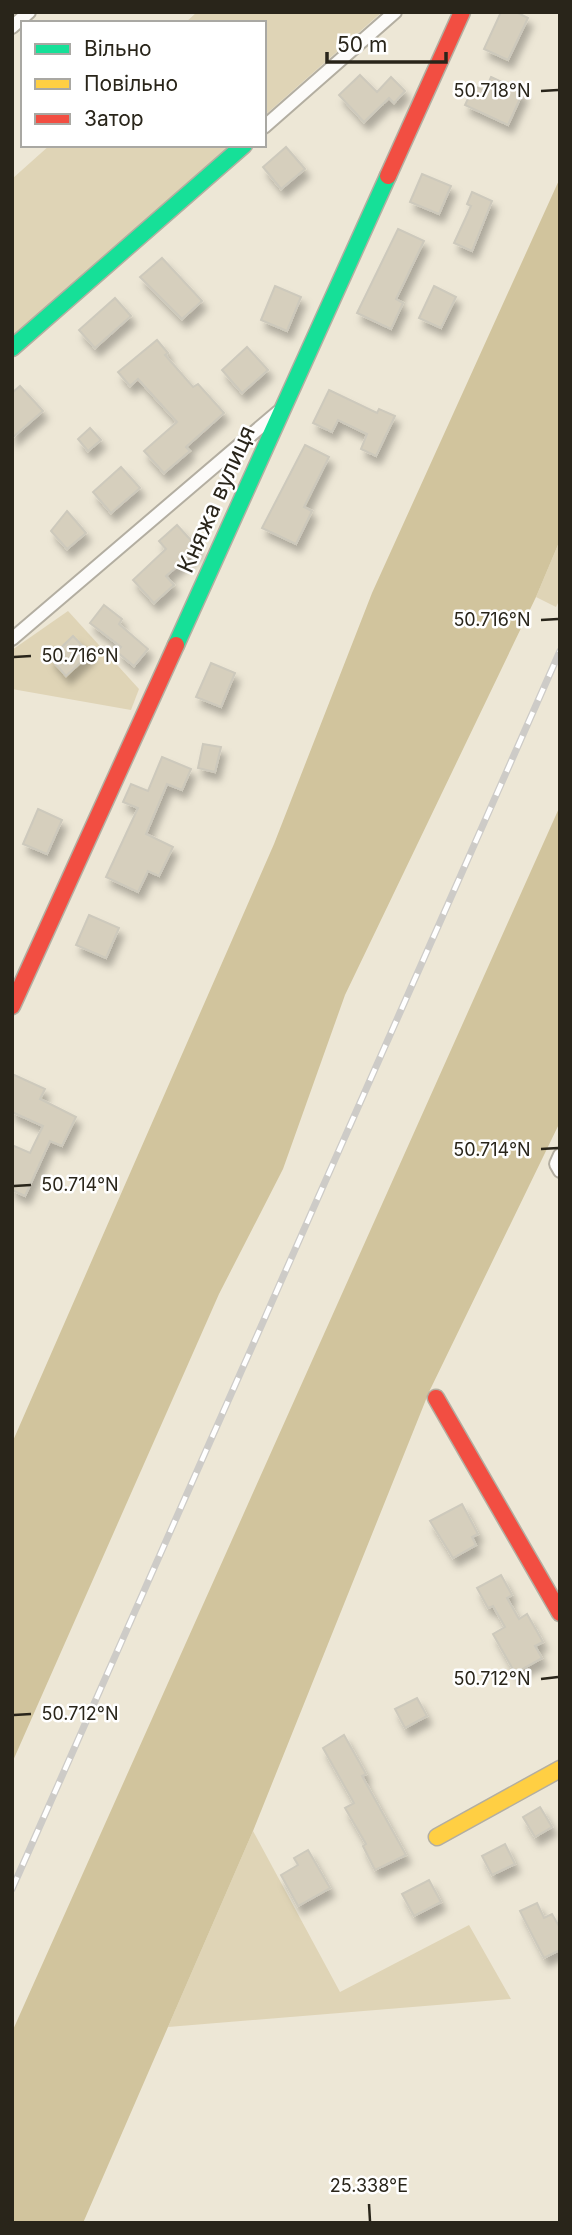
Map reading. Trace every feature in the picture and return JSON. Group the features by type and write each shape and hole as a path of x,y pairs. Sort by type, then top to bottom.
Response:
{"street":[{"path":"12,27 29,12"},
{"path":"266,125 395,12"},
{"name":"Княжа вулиця","path":"12,1006 462,12"},
{"path":"12,348 242,147"},
{"path":"12,639 282,409"},
{"path":"436,1398 560,1613"},
{"path":"438,1837 560,1769"}],"shaded area":[{"path":"197,12 382,12 266,114 266,21 187,21"},
{"path":"48,147 229,147 12,339 12,179"},
{"path":"560,178 560,540 536,597 345,995 283,1169 219,1294 12,1763 12,1443 274,844 372,593"},
{"path":"560,540 560,599 556,607 536,597"},
{"path":"68,611 139,689 131,710 12,689 12,650"},
{"path":"560,806 560,1122 429,1392 253,1831 83,2223 12,2223 12,2032"},
{"path":"253,1831 340,1992 469,1925 511,1999 168,2027"}],"building":[{"path":"501,12 516,12 528,18 508,60 484,49"},
{"path":"360,75 377,92 391,77 405,91 394,103 389,98 364,122 339,95"},
{"path":"491,77 523,92 508,125 465,105 474,86 485,91"},
{"path":"286,147 305,169 281,189 263,167"},
{"path":"422,174 451,186 439,214 410,202"},
{"path":"472,192 492,201 472,251 454,243 471,206 467,204"},
{"path":"398,229 424,241 396,299 403,303 391,329 357,313"},
{"path":"162,258 202,301 182,319 140,277"},
{"path":"275,286 301,297 287,331 261,320"},
{"path":"434,286 456,297 441,328 419,318"},
{"path":"115,298 131,316 95,348 79,330"},
{"path":"157,340 168,353 165,355 193,387 198,384 224,413 186,447 190,451 164,473 144,451 177,422 138,379 130,386 118,372"},
{"path":"247,347 268,370 242,393 222,370"},
{"path":"20,386 43,411 12,438 12,393"},
{"path":"329,390 377,413 379,409 395,416 376,456 361,449 367,434 338,420 332,432 313,423"},
{"path":"90,428 101,440 88,451 78,439"},
{"path":"305,445 329,457 304,507 312,511 296,544 262,528"},
{"path":"121,467 140,488 111,513 93,492"},
{"path":"67,511 86,533 67,549 51,531"},
{"path":"177,525 198,548 166,576 174,585 154,603 133,580 166,549 159,541"},
{"path":"104,605 122,619 119,624 148,649 134,666 117,652 121,647 90,623"},
{"path":"73,636 90,654 66,676 50,658"},
{"path":"211,663 235,673 221,707 196,697"},
{"path":"203,744 221,747 215,772 198,768"},
{"path":"162,757 191,769 182,790 167,784 146,834 173,847 159,876 148,871 138,892 106,877 138,808 123,802 131,784 148,791"},
{"path":"38,809 62,820 47,854 23,844"},
{"path":"89,915 119,928 106,958 76,945"},
{"path":"12,1074 45,1089 40,1099 76,1117 62,1146 50,1141 25,1196 12,1190 12,1145 30,1153 43,1126 12,1112"},
{"path":"462,1504 478,1534 472,1537 476,1545 453,1558 430,1521"},
{"path":"501,1575 512,1595 507,1598 519,1619 527,1614 543,1642 535,1646 542,1658 515,1673 493,1634 505,1627 493,1606 488,1608 477,1588"},
{"path":"417,1698 427,1716 405,1728 395,1709"},
{"path":"344,1735 366,1774 362,1776 406,1855 375,1870 363,1846 366,1844 345,1808 354,1803 323,1748"},
{"path":"540,1807 552,1827 535,1837 523,1817"},
{"path":"505,1844 515,1864 492,1875 482,1856"},
{"path":"308,1850 330,1888 298,1906 281,1875 298,1865 294,1858"},
{"path":"429,1880 441,1902 414,1916 402,1894"},
{"path":"537,1903 544,1918 552,1914 560,1928 560,1950 544,1958 520,1911"}],"railway":[{"path":"12,1889 560,651"}],"traffic: fast":[{"path":"12,348 242,147"},
{"path":"176,645 388,176"}],"traffic: slow":[{"path":"437,1837 560,1769"}],"traffic: jam":[{"path":"388,176 462,12"},
{"path":"12,1006 176,645"},
{"path":"436,1398 560,1613"}]}
